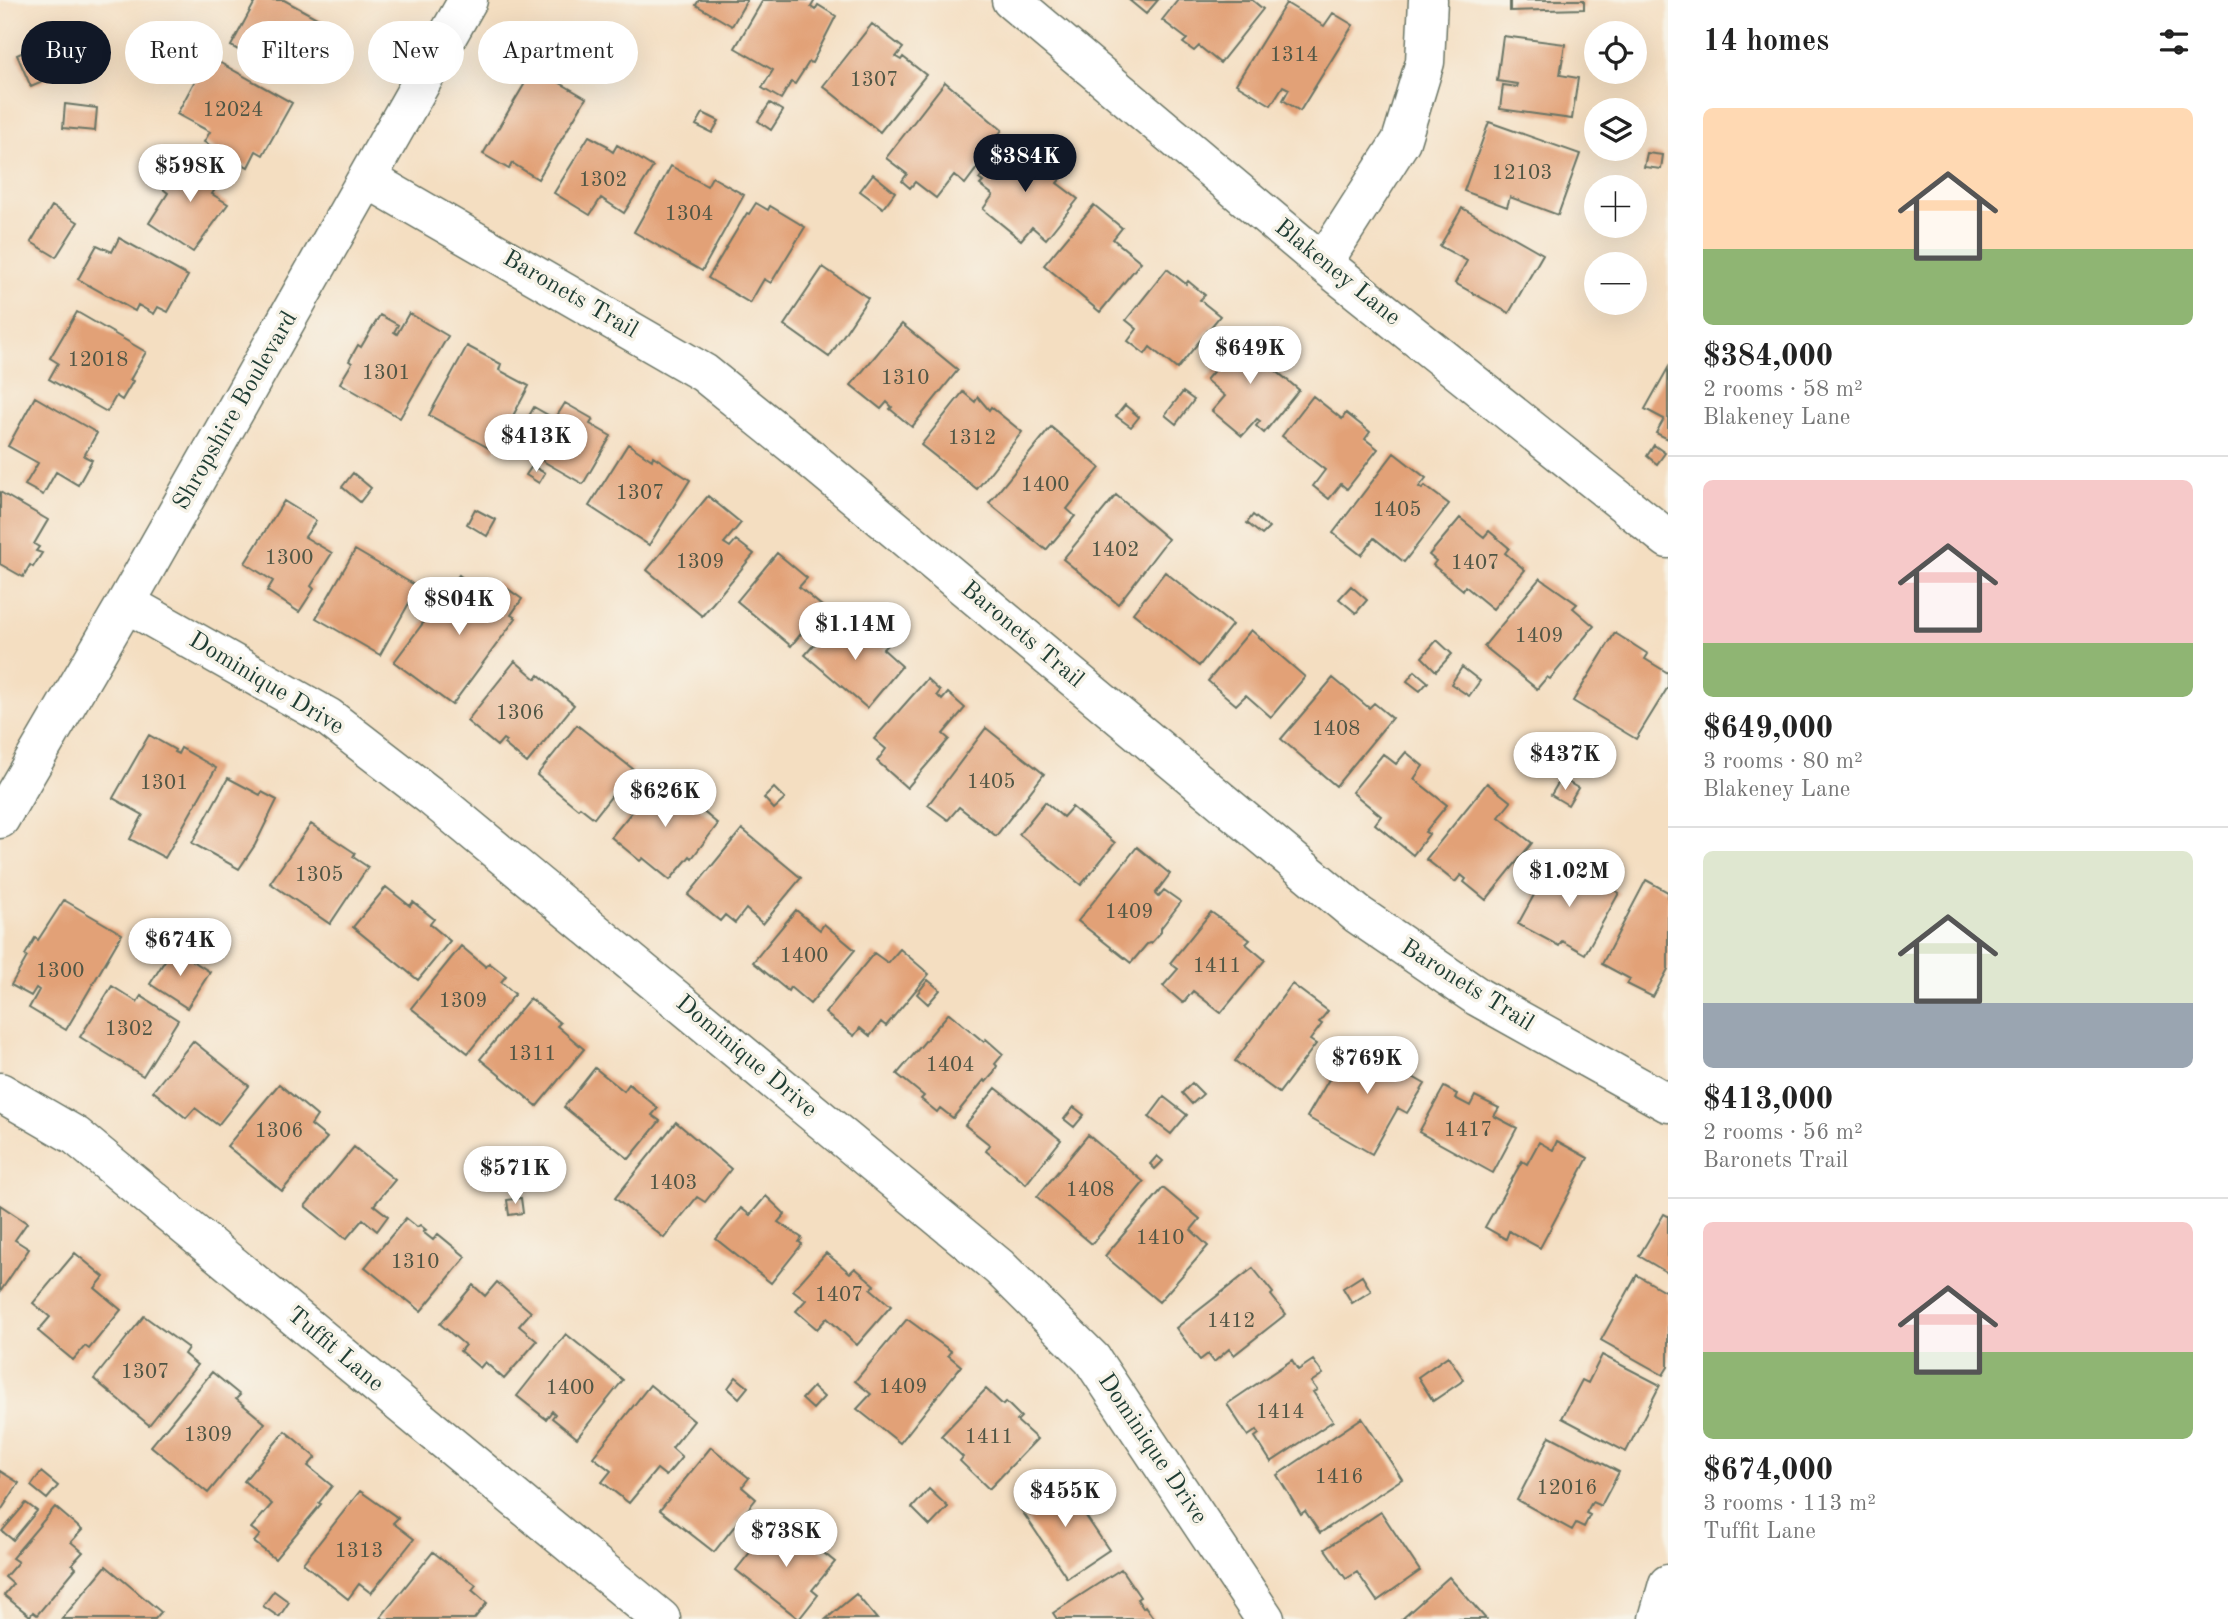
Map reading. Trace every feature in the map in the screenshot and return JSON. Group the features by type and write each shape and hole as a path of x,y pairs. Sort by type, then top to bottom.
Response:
{"street":[{"name":"Shropshire Boulevard","path":"0,819 126,603 468,0"},
{"name":"Blakeney Lane","path":"1012,0 1323,263 1668,539"},
{"path":"1323,263 1401,141 1425,62 1428,0"},
{"name":"Baronets Trail","path":"368,179 704,373 828,473 1357,914 1478,998 1668,1103"},
{"name":"Dominique Drive","path":"126,603 328,717 433,798 999,1267 1092,1359 1265,1619"},
{"name":"Tuffit Lane","path":"0,1092 76,1136 661,1619"},
{"path":"1658,1619 1668,1584"}],"building":[{"path":"256,0 284,0 322,21 245,21"},
{"path":"699,0 747,0 732,26 696,5"},
{"path":"763,0 815,0 811,7 815,10 818,5 836,16 812,63 809,62 795,84 791,82 781,99 762,88 773,70 735,48"},
{"path":"1129,0 1158,0 1146,14"},
{"path":"1178,0 1252,0 1263,9 1220,63 1199,46 1194,51 1183,43 1187,39 1162,20"},
{"path":"1510,0 1584,0 1584,9 1510,11"},
{"path":"1286,3 1324,26 1333,13 1353,25 1300,111 1283,100 1289,89 1283,86 1271,105 1236,84"},
{"path":"872,24 903,48 896,57 901,60 903,57 926,75 880,132 823,86"},
{"path":"237,35 237,49 231,46"},
{"path":"1503,36 1565,44 1560,75 1578,78 1572,119 1500,109 1503,85 1517,87 1518,84 1497,81"},
{"path":"223,64 237,72 237,84 258,84 292,103 263,155 256,151 248,167 204,142 210,132 177,114 193,84 223,84"},
{"path":"945,82 1002,130 977,162 980,164 965,184 954,175 936,198 915,182 910,188 902,181 907,174 886,158"},
{"path":"525,84 562,84 586,98 538,179 512,163 509,169 483,154"},
{"path":"770,103 783,111 771,130 758,121"},
{"path":"65,104 97,108 95,131 63,128"},
{"path":"703,113 719,121 712,133 696,125"},
{"path":"1489,122 1580,154 1558,215 1510,197 1507,207 1464,191"},
{"path":"589,136 608,146 613,152 617,145 653,167 624,213 601,198 590,215 554,193"},
{"path":"1008,142 1037,165 1041,160 1046,165 1049,161 1062,171 1062,177 1057,183 1078,199 1046,239 1032,227 1021,240 983,209 993,195 980,185 983,182 979,179"},
{"path":"1647,153 1663,155 1661,169 1644,167"},
{"path":"193,154 224,175 212,194 228,204 193,252 149,223 168,193 163,189 174,173 179,176"},
{"path":"671,166 707,186 712,177 744,195 702,271 634,232"},
{"path":"873,174 895,192 883,208 860,191"},
{"path":"756,203 768,210 770,206 805,227 771,283 764,279 750,303 708,278 747,213 749,214"},
{"path":"1094,205 1122,228 1113,239 1141,262 1100,312 1044,265"},
{"path":"52,206 78,222 56,257 31,242"},
{"path":"1462,208 1543,254 1509,313 1455,283 1467,261 1440,246"},
{"path":"119,238 188,276 168,312 158,307 154,314 138,305 135,311 78,279 97,245 112,252"},
{"path":"823,267 868,298 829,357 784,325"},
{"path":"1167,269 1205,295 1200,300 1220,316 1177,369 1150,347 1145,354 1128,341 1137,329 1126,320"},
{"path":"77,312 146,352 122,400 116,396 107,412 49,379 58,363 50,358"},
{"path":"409,313 448,336 400,418 340,383 352,363 349,361 358,345 361,347 380,315 398,325 394,332 397,334"},
{"path":"902,324 958,370 912,427 890,409 892,407 887,402 881,409 851,385"},
{"path":"1244,329 1276,354 1268,364 1299,390 1264,433 1256,426 1260,421 1257,419 1242,436 1212,411 1225,396 1206,380 1233,348 1230,346"},
{"path":"467,346 501,364 499,370 529,386 494,451 429,415"},
{"path":"1668,368 1668,439 1656,433 1664,419 1645,409"},
{"path":"963,392 975,402 978,397 989,410 991,407 1022,432 977,489 921,445"},
{"path":"1183,392 1194,400 1176,424 1165,415"},
{"path":"1313,396 1342,419 1346,413 1370,432 1365,439 1378,449 1347,489 1341,484 1329,499 1313,486 1325,470 1282,436"},
{"path":"35,397 97,433 84,456 92,460 78,485 56,472 43,495 25,485 38,463 8,446"},
{"path":"565,403 593,419 590,424 611,436 583,484 513,444 534,407 555,419"},
{"path":"1125,405 1139,417 1131,427 1116,416"},
{"path":"1051,427 1100,468 1067,509 1075,516 1046,550 989,503"},
{"path":"628,444 652,460 653,456 690,480 649,545 589,506"},
{"path":"1654,445 1665,453 1657,464 1647,456"},
{"path":"1394,453 1426,478 1419,487 1422,489 1425,486 1449,504 1404,562 1374,538 1361,555 1333,533"},
{"path":"532,466 545,473 539,483 526,475"},
{"path":"353,473 371,488 360,502 342,487"},
{"path":"0,492 48,520 34,544 39,547 36,551 42,553 23,577 0,564"},
{"path":"1116,495 1168,539 1118,604 1063,559"},
{"path":"708,496 741,523 724,543 730,547 736,540 754,554 702,616 647,570"},
{"path":"284,501 316,521 305,537 332,553 311,586 314,589 299,612 267,591 273,581 245,563"},
{"path":"475,509 496,520 487,536 467,524"},
{"path":"1253,515 1269,528 1262,535 1247,523"},
{"path":"1460,518 1484,537 1489,531 1509,548 1505,553 1525,570 1493,609 1465,586 1463,590 1433,565 1436,561 1429,555"},
{"path":"355,550 418,587 380,655 316,618"},
{"path":"777,553 807,578 799,587 823,607 791,646 737,601"},
{"path":"1165,572 1232,625 1199,666 1133,613"},
{"path":"459,575 486,596 497,581 522,599 511,615 516,618 452,705 394,662"},
{"path":"1540,578 1577,604 1573,608 1594,626 1550,679 1547,677 1537,689 1484,646"},
{"path":"1351,586 1367,600 1356,613 1339,599"},
{"path":"832,624 849,639 862,624 887,645 883,649 902,666 867,708 805,655"},
{"path":"1251,630 1305,677 1271,717 1246,695 1236,705 1208,681"},
{"path":"1615,633 1648,654 1645,659 1668,673 1668,687 1636,739 1573,701"},
{"path":"1437,640 1452,654 1436,671 1422,657"},
{"path":"515,661 536,679 539,675 574,705 527,763 504,744 506,741 503,739 497,746 467,721"},
{"path":"1462,667 1480,681 1469,696 1451,684"},
{"path":"1415,671 1428,682 1420,691 1407,681"},
{"path":"1333,678 1369,708 1374,703 1392,718 1336,786 1281,739"},
{"path":"927,679 940,691 937,695 942,700 948,693 965,708 943,734 949,739 907,788 877,761 886,749 874,739"},
{"path":"577,725 633,769 594,818 580,807 578,809 537,775"},
{"path":"986,728 1044,774 996,836 959,807 948,820 928,805"},
{"path":"149,735 178,754 181,748 216,768 165,858 130,839 143,815 113,798"},
{"path":"1406,752 1423,766 1414,779 1447,805 1425,832 1429,834 1413,855 1375,824 1381,816 1352,792 1383,754 1396,764"},
{"path":"661,777 718,824 692,858 690,856 670,880 643,858 640,861 611,837"},
{"path":"228,778 260,795 262,792 277,800 255,845 239,869 192,843"},
{"path":"1561,778 1578,788 1568,805 1551,795"},
{"path":"1487,783 1511,802 1499,817 1532,843 1486,900 1464,882 1466,879 1461,875 1455,882 1426,859"},
{"path":"774,788 785,799 774,809 764,798"},
{"path":"1045,802 1063,817 1072,807 1115,843 1081,885 1019,834"},
{"path":"311,824 355,853 353,857 368,867 330,924 270,883"},
{"path":"742,829 801,878 763,924 746,909 735,923 725,915 720,921 688,895"},
{"path":"1137,847 1170,874 1155,894 1158,897 1164,890 1181,902 1161,928 1161,932 1131,963 1078,921"},
{"path":"1551,864 1566,873 1568,870 1580,879 1584,873 1619,893 1585,954 1562,941 1559,946 1518,924"},
{"path":"1646,880 1668,892 1668,969 1653,997 1627,984 1630,979 1602,964"},
{"path":"386,887 410,906 413,902 434,919 430,924 450,941 418,980 353,927"},
{"path":"64,900 122,934 66,1030 29,1008 39,990 36,988 31,996 11,985 35,938 38,940"},
{"path":"796,910 820,930 824,924 855,950 810,1004 790,987 788,991 753,962"},
{"path":"1211,912 1250,940 1246,944 1265,960 1221,1013 1193,991 1183,1003 1163,986 1178,969 1170,963"},
{"path":"461,946 486,967 489,963 506,976 501,982 515,994 468,1053 411,1008"},
{"path":"173,948 210,972 187,1008 150,984"},
{"path":"900,949 929,974 886,1026 881,1022 870,1036 860,1028 854,1036 825,1013 874,953 888,963"},
{"path":"928,980 940,990 928,1004 917,994"},
{"path":"1292,984 1328,1011 1310,1040 1316,1044 1279,1093 1235,1061"},
{"path":"112,986 137,1002 141,996 178,1020 143,1076 80,1037"},
{"path":"530,998 560,1023 557,1026 584,1049 537,1106 480,1059"},
{"path":"949,1013 1003,1054 995,1064 997,1066 993,1074 986,1082 984,1080 953,1118 940,1108 937,1112 921,1099 924,1096 897,1074"},
{"path":"1366,1038 1417,1067 1411,1076 1425,1084 1407,1113 1398,1108 1372,1154 1307,1117 1335,1069 1345,1075"},
{"path":"193,1041 249,1086 218,1125 195,1108 186,1118 153,1091"},
{"path":"595,1068 624,1091 629,1084 658,1108 652,1115 660,1121 629,1159 564,1107"},
{"path":"1192,1083 1203,1094 1192,1104 1182,1093"},
{"path":"279,1084 317,1116 311,1125 327,1138 282,1191 227,1146"},
{"path":"1444,1087 1457,1094 1455,1098 1470,1106 1475,1096 1499,1108 1494,1116 1517,1128 1493,1173 1419,1132"},
{"path":"996,1088 1061,1140 1026,1184 986,1151 990,1145 965,1125"},
{"path":"1164,1097 1187,1115 1171,1134 1149,1117"},
{"path":"1074,1107 1084,1115 1074,1127 1064,1119"},
{"path":"676,1122 731,1169 705,1202 697,1197 664,1238 615,1198"},
{"path":"1088,1135 1144,1182 1092,1244 1037,1197"},
{"path":"1557,1141 1588,1158 1540,1248 1509,1231 1506,1239 1485,1227 1522,1161 1527,1164 1539,1142 1553,1150"},
{"path":"354,1147 395,1180 374,1205 388,1216 377,1231 363,1219 346,1239 305,1206"},
{"path":"1157,1156 1163,1161 1155,1169 1150,1164"},
{"path":"1163,1188 1200,1219 1191,1230 1208,1246 1159,1302 1105,1256"},
{"path":"766,1196 785,1214 778,1222 802,1238 799,1242 802,1244 771,1283 716,1239 741,1208 750,1215"},
{"path":"521,1198 523,1213 509,1215 507,1200"},
{"path":"0,1205 27,1223 15,1240 29,1249 0,1292"},
{"path":"1664,1214 1668,1216 1668,1273 1639,1256"},
{"path":"406,1218 417,1227 420,1225 426,1230 423,1232 433,1240 438,1234 466,1257 421,1311 365,1267"},
{"path":"75,1253 104,1277 95,1288 121,1310 89,1349 85,1346 73,1360 38,1331 50,1317 33,1303"},
{"path":"826,1253 850,1273 855,1268 875,1285 871,1289 891,1306 857,1345 827,1318 817,1329 796,1311 806,1300 793,1290"},
{"path":"1253,1268 1286,1314 1234,1355 1229,1349 1214,1362 1208,1354 1200,1360 1176,1328"},
{"path":"1637,1275 1668,1293 1668,1367 1663,1375 1601,1340"},
{"path":"1362,1276 1371,1291 1352,1303 1343,1288"},
{"path":"497,1282 531,1312 519,1326 537,1341 504,1379 485,1362 480,1368 460,1351 465,1345 440,1324 473,1285 485,1296"},
{"path":"144,1316 188,1348 184,1354 197,1365 149,1425 94,1379"},
{"path":"907,1319 951,1351 948,1355 961,1366 900,1443 857,1409 871,1394 855,1381"},
{"path":"566,1334 623,1380 577,1438 552,1418 555,1414 552,1411 546,1419 517,1396"},
{"path":"1602,1355 1660,1385 1626,1452 1562,1418 1582,1380 1588,1383"},
{"path":"1448,1356 1464,1380 1433,1401 1418,1377"},
{"path":"1292,1360 1298,1370 1313,1360 1323,1374 1311,1382 1317,1390 1313,1392 1333,1421 1271,1462 1255,1437 1259,1434 1257,1430 1248,1436 1227,1404"},
{"path":"212,1372 240,1395 236,1399 265,1423 208,1493 151,1446"},
{"path":"736,1377 748,1387 739,1398 728,1388"},
{"path":"650,1385 694,1421 672,1448 682,1457 666,1476 657,1469 629,1503 602,1482 611,1471 593,1457"},
{"path":"813,1387 824,1397 813,1409 802,1399"},
{"path":"986,1389 1003,1405 1006,1402 1021,1417 1017,1421 1037,1439 989,1489 960,1461 963,1457 941,1436"},
{"path":"1362,1418 1402,1479 1320,1533 1305,1511 1301,1514 1277,1475"},
{"path":"285,1431 316,1457 308,1466 332,1486 319,1503 321,1504 275,1559 254,1542 260,1535 251,1528 272,1504 244,1481"},
{"path":"1550,1436 1619,1472 1601,1506 1592,1502 1586,1513 1590,1515 1584,1527 1576,1523 1572,1530 1517,1500"},
{"path":"711,1447 749,1478 742,1487 756,1499 714,1552 660,1510"},
{"path":"0,1471 19,1483 0,1512"},
{"path":"41,1472 58,1486 47,1499 31,1486"},
{"path":"1062,1481 1109,1550 1067,1578 1020,1508"},
{"path":"929,1489 948,1507 930,1526 912,1508"},
{"path":"360,1491 398,1518 393,1523 414,1539 371,1593 359,1584 348,1599 303,1563"},
{"path":"26,1503 37,1511 13,1540 2,1531"},
{"path":"55,1507 82,1530 71,1542 83,1552 72,1564 76,1568 37,1615 33,1612 30,1616 4,1595 13,1584 5,1577 18,1562 12,1558"},
{"path":"1381,1512 1420,1571 1377,1601 1357,1572 1346,1579 1325,1549"},
{"path":"774,1522 788,1533 789,1531 801,1543 805,1538 835,1562 812,1590 818,1595 799,1619 736,1570"},
{"path":"433,1552 476,1585 472,1590 487,1603 474,1619 381,1617"},
{"path":"106,1566 161,1612 155,1619 62,1619"},
{"path":"1121,1569 1140,1597 1137,1599 1154,1619 1057,1619 1053,1613"},
{"path":"1449,1577 1486,1619 1402,1619"},
{"path":"274,1591 289,1602 279,1617 263,1606"},
{"path":"856,1594 877,1619 826,1619"}]}
